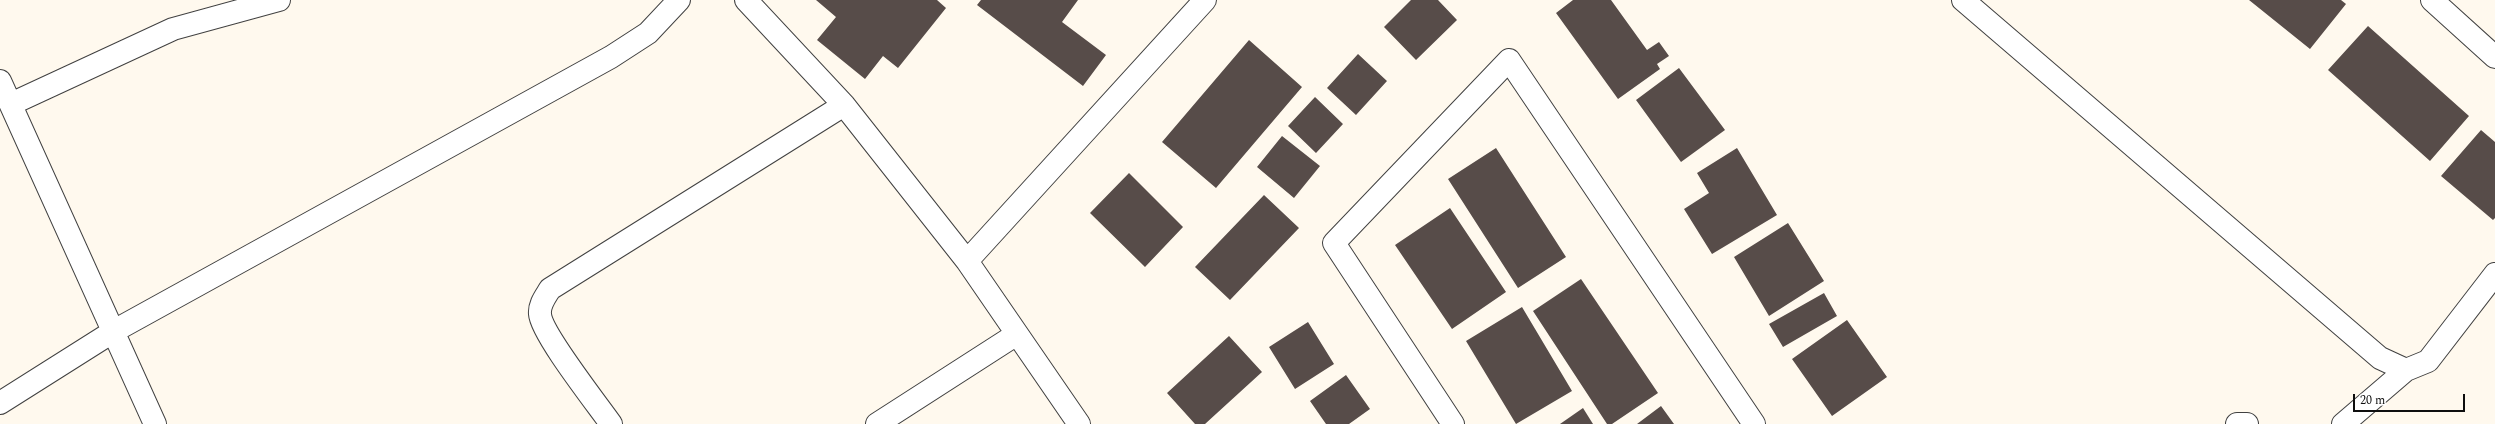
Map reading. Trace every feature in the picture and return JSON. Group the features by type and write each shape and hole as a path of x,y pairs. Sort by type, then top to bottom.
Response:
{"street":[{"path":"11,104 174,29 279,0"},
{"path":"0,403 114,330 611,57 648,33 679,0"},
{"path":"746,0 844,105 967,261 1079,424"},
{"path":"967,261 1205,0"},
{"path":"1963,0 2380,358 2406,370"},
{"path":"2432,0 2495,56"},
{"path":"1453,424 1334,243 1509,60 1754,424"},
{"path":"0,81 114,330 155,424"},
{"path":"611,424 551,339 540,314 542,302 550,289 844,105"},
{"path":"2343,424 2406,370 2428,362 2495,274"},
{"path":"877,424 1017,334"},
{"path":"2237,424 2248,424"}],"building":[{"path":"816,0 937,0 946,8 898,68 883,56 865,79 817,40 836,17"},
{"path":"981,0 1078,0 1062,22 1106,55 1083,86 977,5"},
{"path":"1411,0 1438,0 1457,20 1416,60 1384,27"},
{"path":"1573,0 1611,0 1647,50 1659,42 1669,56 1657,64 1660,69 1618,99 1556,13"},
{"path":"2249,0 2341,0 2346,4 2310,49"},
{"path":"2368,26 2469,116 2430,161 2328,70"},
{"path":"1249,40 1302,87 1216,188 1162,142"},
{"path":"1358,54 1387,81 1356,115 1327,88"},
{"path":"1679,68 1725,130 1681,162 1636,100"},
{"path":"1315,97 1343,124 1316,153 1288,126"},
{"path":"2481,130 2495,142 2495,218 2493,220 2441,176"},
{"path":"1282,136 1320,166 1294,198 1257,167"},
{"path":"1496,148 1566,257 1518,288 1448,179"},
{"path":"1737,148 1777,215 1712,254 1684,209 1709,193 1697,173"},
{"path":"1129,173 1183,227 1145,267 1090,213"},
{"path":"1264,195 1299,228 1230,300 1195,267"},
{"path":"1450,208 1506,292 1452,329 1395,245"},
{"path":"1788,223 1824,281 1769,316 1734,257"},
{"path":"1581,279 1658,393 1612,424 1607,424 1533,311"},
{"path":"1824,293 1837,316 1783,347 1769,324"},
{"path":"1522,307 1572,391 1516,424 1466,341"},
{"path":"1847,320 1887,377 1832,416 1792,359"},
{"path":"1308,322 1334,364 1295,389 1269,347"},
{"path":"1229,336 1262,372 1205,424 1195,424 1167,393"},
{"path":"1346,375 1370,409 1349,424 1326,424 1310,401"},
{"path":"1661,406 1674,424 1637,424"},
{"path":"1583,408 1593,424 1560,424"}]}
